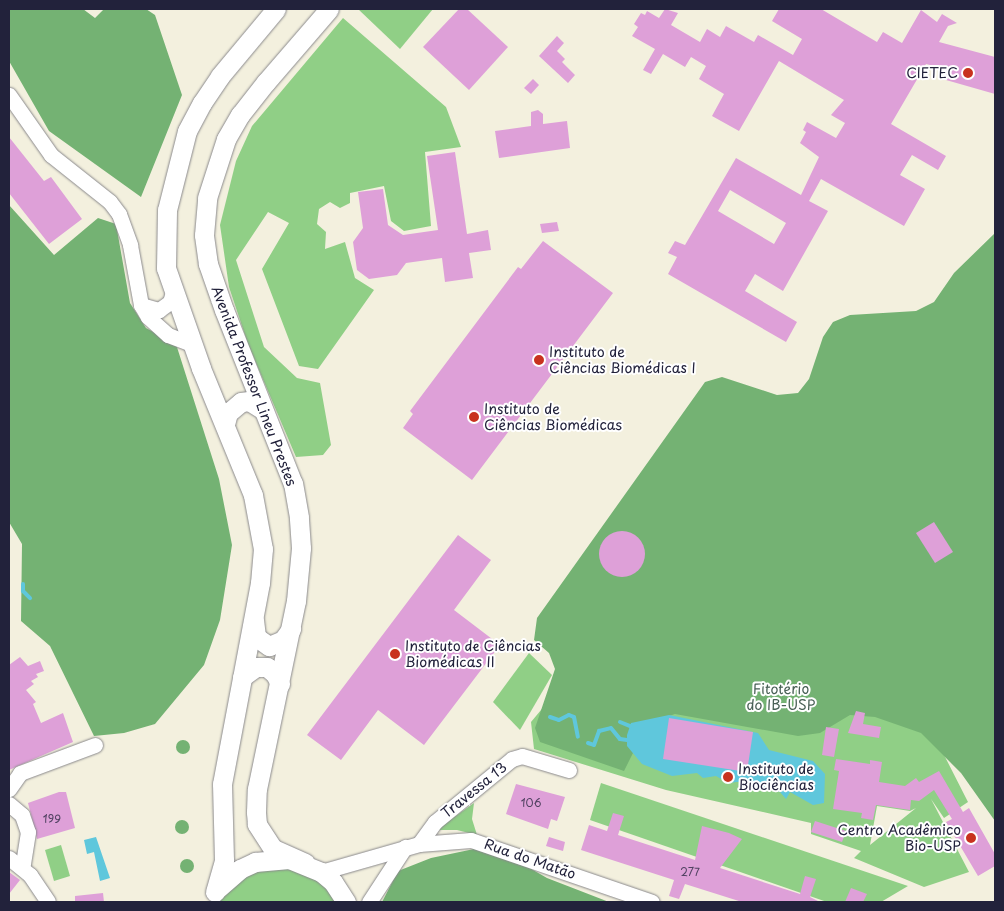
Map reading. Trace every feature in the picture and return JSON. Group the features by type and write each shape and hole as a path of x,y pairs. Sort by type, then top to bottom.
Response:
{"main road":[{"path":"212,897 224,860 222,784 263,558 261,521 173,292 166,268 167,204 187,131 220,76 276,9"},
{"name":"Avenida Professor Lineu Prestes","path":"313,868 273,849 257,824 257,789 292,627 301,548 299,517 293,484 249,375 208,264 204,235 207,198 214,168 240,115 329,9"},
{"path":"210,389 220,395 237,394 244,388 249,375"},
{"path":"225,424 228,412 241,402 249,401 262,408"},
{"path":"254,616 256,637 269,646 283,640 292,627"},
{"path":"242,677 256,666 267,667 275,674 280,684"},
{"path":"212,897 240,868 255,862 289,859 313,868 333,882 346,902"}],"street":[{"path":"9,95 51,155 110,202 119,214 130,245 141,305 157,327 168,335 192,344"},
{"path":"141,305 159,310 170,302 173,292"},
{"path":"9,789 20,773 95,745"},
{"name":"Travessa 13","path":"412,846 435,822 512,759 522,756 569,770"},
{"path":"9,804 22,815 28,832 12,858 30,875 48,902"},
{"name":"Rua do Matão","path":"313,868 412,846 457,839 484,843 652,902"},
{"path":"369,902 412,846"}],"green space":[{"path":"9,9 83,9 95,18 104,9 146,9 155,15 182,95 141,197 49,131 9,61"},
{"path":"358,9 433,9 400,49"},
{"path":"343,18 446,107 461,147 425,152 431,226 404,231 391,221 384,186 350,193 350,203 340,208 330,202 319,209 317,224 326,232 325,249 345,242 355,278 374,290 318,369 299,366 262,269 289,223 268,212 236,260 264,347 297,378 320,383 331,445 323,455 296,457 248,344 229,287 220,225 236,161 252,126"},
{"path":"9,205 54,255 98,218 116,224 130,303 146,328 176,344 219,479 232,545 220,620 204,665 155,724 124,733 94,736 50,646 21,621 22,544 9,522"},
{"path":"995,233 995,821 961,773 921,733 875,717 850,715 820,733 798,736 675,714 648,723 624,771 540,742 535,728 555,669 549,653 534,640 537,618 705,382 722,377 777,395 798,393 809,379 823,337 833,322 850,315 916,311 934,302 954,273"},
{"path":"529,653 552,675 520,730 493,702"},
{"name":"Fitotério do IB-USP","path":"911,690 968,802 944,818 931,799 969,872 924,887 854,858 861,851 811,834 811,823 666,790 534,749 531,722 551,698","holes":["877,806 910,811 916,808 870,845"]},
{"path":"180,740 186,740 190,747 186,754 180,754 176,750 176,744"},
{"path":"601,783 908,886 881,902 827,902 590,820"},
{"path":"474,803 472,819 477,835 457,830 436,830"},
{"path":"179,820 185,820 189,827 185,834 179,834 175,830 175,824"},
{"path":"61,845 70,876 54,881 45,850"},
{"path":"474,849 514,859 547,878 609,902 382,902 398,871 431,858"},
{"path":"184,859 190,859 194,866 190,873 184,873 180,869 180,863"},
{"path":"284,864 323,881 338,902 217,902 227,887 243,874"}],"water":[{"path":"669,715 758,733 769,750 813,761 825,774 824,803 813,805 790,792 786,799 780,792 746,781 728,783 716,776 703,778 697,773 672,776 642,764 627,746 627,735 631,723"},
{"path":"96,837 110,878 100,881 94,852 87,854 84,840"}],"building":[{"path":"459,9 467,9 508,47 469,90 423,47"},
{"path":"665,9 678,13 671,25 700,42 707,29 720,37 726,26 754,42 758,35 793,55 802,39 772,21 779,9 821,9 877,42 883,32 902,43 921,10 937,22 942,14 957,23 948,26 939,42 995,57 995,94 939,78 942,68 926,64 891,124 946,156 938,170 912,155 900,175 925,189 904,226 821,179 809,201 828,211 783,291 755,274 745,291 797,322 786,342 668,274 677,257 668,253 675,241 685,245 736,158 801,195 819,157 800,143 806,132 803,130 807,122 836,138 845,123 831,115 844,100 779,61 739,131 712,116 724,94 699,79 706,66 691,57 685,67 663,54 651,74 643,70 655,49 632,36 638,27 634,24 641,13 645,15 647,11 659,18","holes":["730,190 786,223 774,244 718,211"]},
{"path":"557,36 564,43 557,51 565,59 562,62 575,75 568,83 539,56"},
{"path":"533,79 539,85 531,94 524,88"},
{"path":"538,110 543,114 543,124 567,121 570,148 499,158 495,131 531,126 531,112"},
{"path":"9,137 44,181 51,177 82,219 49,244 9,193"},
{"path":"455,152 467,234 488,230 491,250 469,253 473,278 445,282 442,258 406,263 397,275 369,279 357,270 353,242 363,228 358,192 383,189 388,225 403,235 438,230 427,156"},
{"path":"557,222 559,231 542,233 540,224"},
{"path":"543,241 613,293 472,480 403,428 413,414 410,411 518,267 521,269"},
{"path":"934,522 953,552 935,563 916,533"},
{"path":"622,531 635,535 641,541 645,554 641,567 635,573 622,577 609,573 603,567 599,554 603,541 609,535"},
{"path":"458,535 491,560 454,610 500,645 424,745 378,710 341,760 307,735"},
{"path":"20,657 28,666 40,661 44,671 36,674 38,677 31,681 34,684 26,690 36,702 33,704 41,723 63,713 73,742 9,770 9,665"},
{"path":"856,711 865,713 863,724 881,727 879,738 848,733"},
{"path":"669,718 753,732 747,772 663,759"},
{"path":"826,727 839,729 834,757 822,755"},
{"path":"836,759 870,764 870,760 882,762 879,782 905,786 916,778 919,782 939,771 963,812 969,808 995,854 995,866 978,876 946,822 952,819 934,790 919,801 911,800 910,810 876,805 873,820 861,818 862,813 833,809 839,771 834,770"},
{"path":"516,784 565,797 557,821 551,819 548,829 506,814"},
{"path":"59,792 66,792 75,828 37,839 28,803"},
{"path":"613,813 624,816 618,835 695,860 702,826 729,833 742,839 720,868 800,894 805,876 816,879 810,897 820,902 742,902 685,884 679,899 669,896 674,880 581,850 589,825 607,831"},
{"path":"815,821 846,831 842,842 811,832"},
{"path":"549,837 565,842 563,851 546,846"},
{"path":"9,872 20,880 9,894"},
{"path":"851,888 867,894 863,902 845,902"},
{"path":"103,893 104,902 75,902 75,896"}],"waterway":[{"path":"23,584 23,591 30,598"},
{"path":"550,717 559,720 569,715 574,717 578,737"},
{"path":"620,722 630,726"},
{"path":"588,743 594,745 599,731 611,728 620,739 627,740"}],"place":[{"name":"CIETEC","path":"968,73"},
{"name":"Instituto de Ciências Biomédicas I","path":"539,360"},
{"name":"Instituto de Ciências Biomédicas","path":"474,417"},
{"name":"Instituto de Ciências Biomédicas II","path":"395,654"},
{"name":"Instituto de Biociências","path":"728,777"},
{"name":"Centro Acadêmico Bio-USP","path":"971,838"}]}
